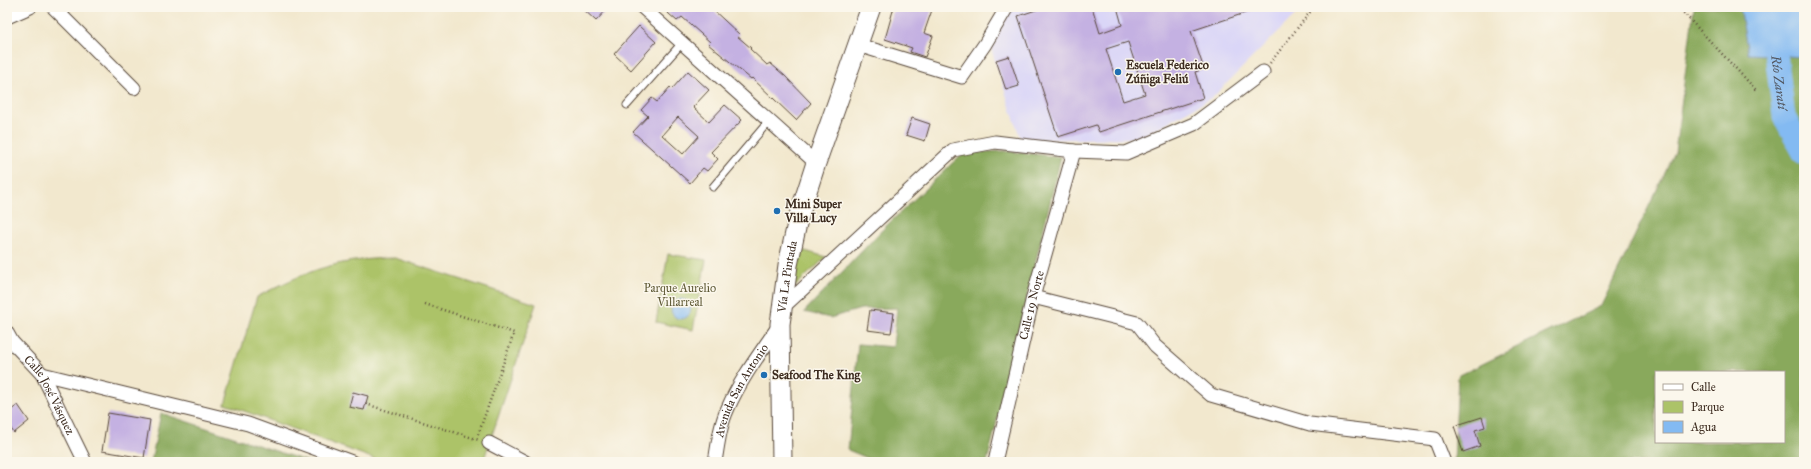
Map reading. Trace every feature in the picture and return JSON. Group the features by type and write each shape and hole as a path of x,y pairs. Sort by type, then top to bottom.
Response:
{"main road":[{"name":"Vía La Pintada","path":"782,462 781,316 788,265 798,219 816,163 871,7"}],"street":[{"path":"7,17 30,7"},
{"path":"53,7 134,88"},
{"path":"642,7 816,163"},
{"path":"858,45 962,77 986,44 1007,7"},
{"name":"Avenida San Antonio","path":"715,462 719,435 727,409 781,316 953,150 995,142 1074,151 1126,153 1194,124 1263,72"},
{"name":"Calle 19 Norte","path":"996,462 1033,297 1074,151"},
{"path":"1033,297 1137,323 1155,346 1211,395 1310,424 1435,439 1444,462"},
{"name":"Calle José Vásquez","path":"7,333 12,342 42,374 85,462"},
{"path":"42,374 248,424 352,462"},
{"path":"483,441 525,462"}],"lane":[{"path":"627,105 682,43"},
{"path":"713,186 769,122"}],"path":[{"path":"1263,72 1314,7"},
{"path":"1678,7 1756,90"},
{"path":"366,404 483,441 514,333 424,304"}],"shaded area":[{"name":"Escuela Federico Zúñiga Feliú","path":"1013,7 1303,7 1212,98 1139,138 1021,140 990,46"}],"green space":[{"path":"1694,7 1804,7 1804,462 1454,462 1458,376 1601,306 1675,152"},
{"path":"1005,151 1061,157 987,462 877,462 848,450 858,344 893,347 897,308 861,309 830,318 804,312 885,227 963,153"},
{"path":"798,249 826,257 790,291"},
{"name":"Parque Aurelio Villarreal","path":"668,254 706,260 693,330 656,322"},
{"path":"395,258 536,304 483,462 383,462 225,404 257,297 292,280 323,268 356,261"},
{"path":"161,413 309,462 151,462"}],"water":[{"path":"1740,7 1804,7 1804,57 1748,54"},
{"path":"681,299 688,302 691,309 688,316 681,319 674,316 671,309 674,302"}],"building":[{"path":"581,7 609,7 596,21"},
{"path":"661,7 710,7 739,34 737,36 751,48 750,49 767,65 770,63 785,76 811,103 796,120 752,78 751,79 708,44 710,42 682,17 677,21"},
{"path":"894,7 933,7 924,33 933,36 925,57 910,52 912,48 885,39"},
{"path":"1045,7 1092,7 1100,33 1122,25 1117,7 1257,7 1257,9 1191,31 1204,69 1195,72 1203,98 1099,132 1096,125 1058,137 1018,16","holes":["1128,42 1145,94 1123,101 1106,49"]},
{"path":"639,26 656,42 631,70 614,54"},
{"path":"1009,56 1019,86 1006,90 996,60"},
{"path":"688,71 709,90 693,107 709,122 725,105 742,120 711,152 718,159 707,171 703,168 690,183 633,132 648,116 641,110 652,98 657,102 670,87 672,89","holes":["678,117 699,136 683,154 662,135"]},
{"path":"912,118 930,124 925,141 906,135"},
{"path":"870,310 894,313 891,333 867,330"},
{"path":"353,392 368,396 364,410 349,407"},
{"path":"18,405 29,421 14,433 7,423 7,413"},
{"path":"108,413 150,420 144,458 102,451"},
{"path":"1482,417 1485,427 1475,430 1480,446 1463,452 1454,426"}],"waterway":[{"name":"Río Zaratí","path":"1770,7 1784,116 1804,153"}],"place":[{"name":"Escuela Federico Zúñiga Feliú","path":"1118,72"},
{"name":"Mini Super Villa Lucy","path":"777,211"},
{"name":"Seafood The King","path":"764,375"}]}
